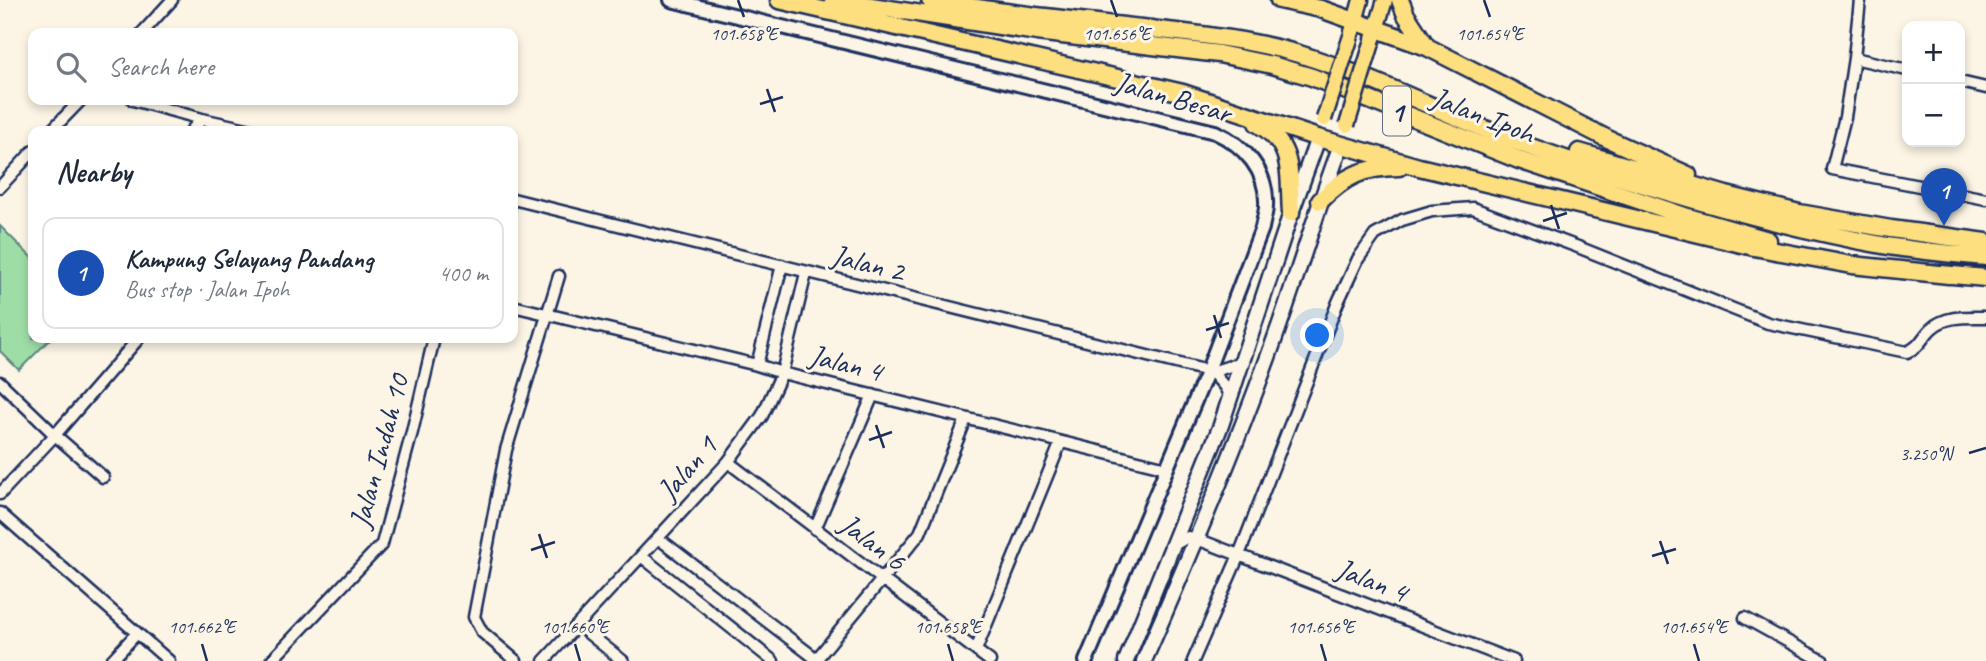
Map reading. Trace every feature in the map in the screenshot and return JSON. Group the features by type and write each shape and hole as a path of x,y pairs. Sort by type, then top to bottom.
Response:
{"highway":[{"path":"779,0 1183,93 1318,138 1419,167 1754,247 1852,265 1949,275"},
{"name":"Jalan Ipoh","path":"833,0 1037,32 1219,54 1272,65 1312,78 1518,160 1688,217 1795,247 1949,275 1986,278"},
{"name":"Jalan Ipoh","path":"930,0 985,10 1251,42 1298,54 1387,87 1526,145 1712,204 1799,228 1885,246 1986,257"},
{"path":"1279,0 1321,9 1374,37 1427,47 1608,139 1719,189 1799,213"},
{"path":"1400,0 1406,15 1427,47"},
{"path":"1387,87 1589,155 1726,195 1799,213 1986,242"},
{"path":"1239,112 1263,126 1285,152 1290,173 1291,213"},
{"path":"1320,201 1350,176 1365,170 1419,167"}],"main road":[{"path":"1126,661 1174,545 1230,397 1318,138 1361,0"},
{"path":"1144,661 1197,539 1264,370 1341,145 1385,0"}],"street":[{"path":"147,28 172,0"},
{"name":"Jalan Besar","path":"671,0 1214,132 1237,144 1257,168 1266,204 1262,228 1210,371 1086,661"},
{"path":"1860,0 1845,117 1832,169 1986,199"},
{"path":"1854,58 1902,70"},
{"path":"1965,83 1986,89"},
{"path":"56,126 75,105"},
{"path":"151,105 234,126"},
{"path":"196,126 202,119"},
{"path":"0,187 28,156"},
{"name":"Jalan 2","path":"518,200 1210,371"},
{"path":"1193,661 1338,302 1358,260 1375,235 1402,220 1432,211 1474,208 1768,323 1907,352 1916,348 1931,328 1946,320 1986,317"},
{"path":"757,365 782,265"},
{"name":"Jalan 1","path":"544,661 728,462 762,416 782,373 806,273"},
{"path":"516,661 482,632 474,617 506,450 559,276"},
{"name":"Jalan 4","path":"518,307 1167,468"},
{"path":"0,494 135,343"},
{"name":"Jalan Indah 10","path":"271,661 382,544 433,343"},
{"path":"1230,397 1225,387 1210,371 1242,362"},
{"path":"0,382 103,477"},
{"path":"815,529 873,395"},
{"path":"658,538 817,660 920,533 966,419"},
{"path":"976,650 1061,442"},
{"name":"Jalan 6","path":"728,462 990,661"},
{"path":"0,513 169,661"},
{"path":"1174,545 1188,537 1197,539"},
{"name":"Jalan 4","path":"1197,539 1514,661"},
{"path":"641,556 773,661"},
{"path":"1745,618 1824,661"},
{"path":"578,625 623,661"},
{"path":"111,661 137,633"}],"green space":[{"path":"0,226 28,254 28,343 46,343 19,370 0,351"}],"place":[{"name":"Kampung Selayang Pandang","path":"1944,226"}]}
